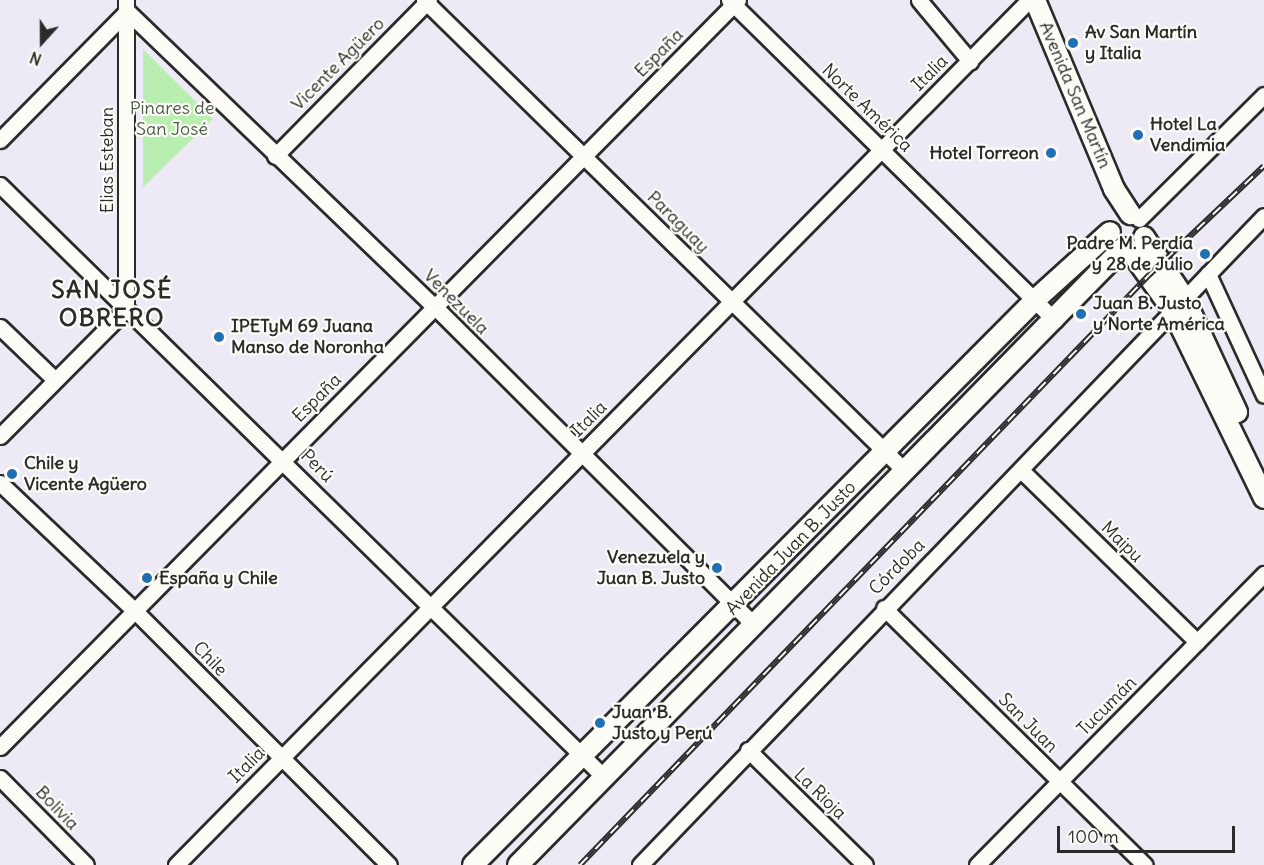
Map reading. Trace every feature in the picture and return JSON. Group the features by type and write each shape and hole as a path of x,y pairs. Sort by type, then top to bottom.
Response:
{"main road":[{"name":"Avenida San Martín","path":"1035,0 1114,189 1135,233"},
{"name":"Avenida San Martín","path":"1111,228 1114,189"},
{"name":"Avenida Juan B. Justo","path":"473,865 584,758 1035,300 1111,228 1119,216 1135,233 1055,320 518,865"},
{"path":"1111,228 1114,242 1135,233 1178,304 1264,469"},
{"path":"1178,304 1264,498"}],"street":[{"path":"920,0 970,61"},
{"name":"Italia","path":"176,865 1029,0"},
{"name":"Paraguay","path":"427,1 731,303 905,471"},
{"name":"Vicente Agüero","path":"275,156 427,1"},
{"name":"España","path":"0,747 734,1"},
{"name":"Norte América","path":"734,1 1055,320"},
{"path":"0,140 126,5"},
{"name":"Venezuela","path":"126,5 275,156 435,307 580,456 754,625"},
{"name":"Elias Esteban","path":"126,5 126,309"},
{"path":"1135,233 1264,95"},
{"path":"1135,233 1264,108"},
{"name":"Perú","path":"0,185 604,777"},
{"name":"Córdoba","path":"640,865 884,608 1021,470 1264,216"},
{"path":"1208,274 1264,395"},
{"path":"0,436 126,309"},
{"path":"0,327 55,380"},
{"name":"Maipu","path":"1021,470 1197,642"},
{"name":"Chile","path":"0,483 135,611 389,865"},
{"name":"Tucumán","path":"977,865 1264,574"},
{"name":"San Juan","path":"884,608 1145,865"},
{"name":"La Rioja","path":"748,750 865,865"},
{"name":"Bolivia","path":"0,778 86,865"}],"green space":[{"name":"Pinares de San José","path":"143,49 213,119 143,187"}],"railway":[{"path":"580,865 1149,275 1264,166"}],"place":[{"name":"Av San Martín y Italia","path":"1073,43"},
{"name":"Hotel La Vendimia","path":"1138,135"},
{"name":"Hotel Torreon","path":"1051,153"},
{"name":"Padre M. Perdía y 28 de Julio","path":"1205,254"},
{"name":"Juan B. Justo y Norte América","path":"1081,314"},
{"name":"IPETyM 69 Juana Manso de Noronha","path":"219,337"},
{"name":"Chile y Vicente Agüero","path":"12,474"},
{"name":"Venezuela y Juan B. Justo","path":"717,568"},
{"name":"España y Chile","path":"147,578"},
{"name":"Juan B. Justo y Perú","path":"600,723"}],"district":[{"name":"SAN JOSÉ OBRERO","path":"112,304"}]}
